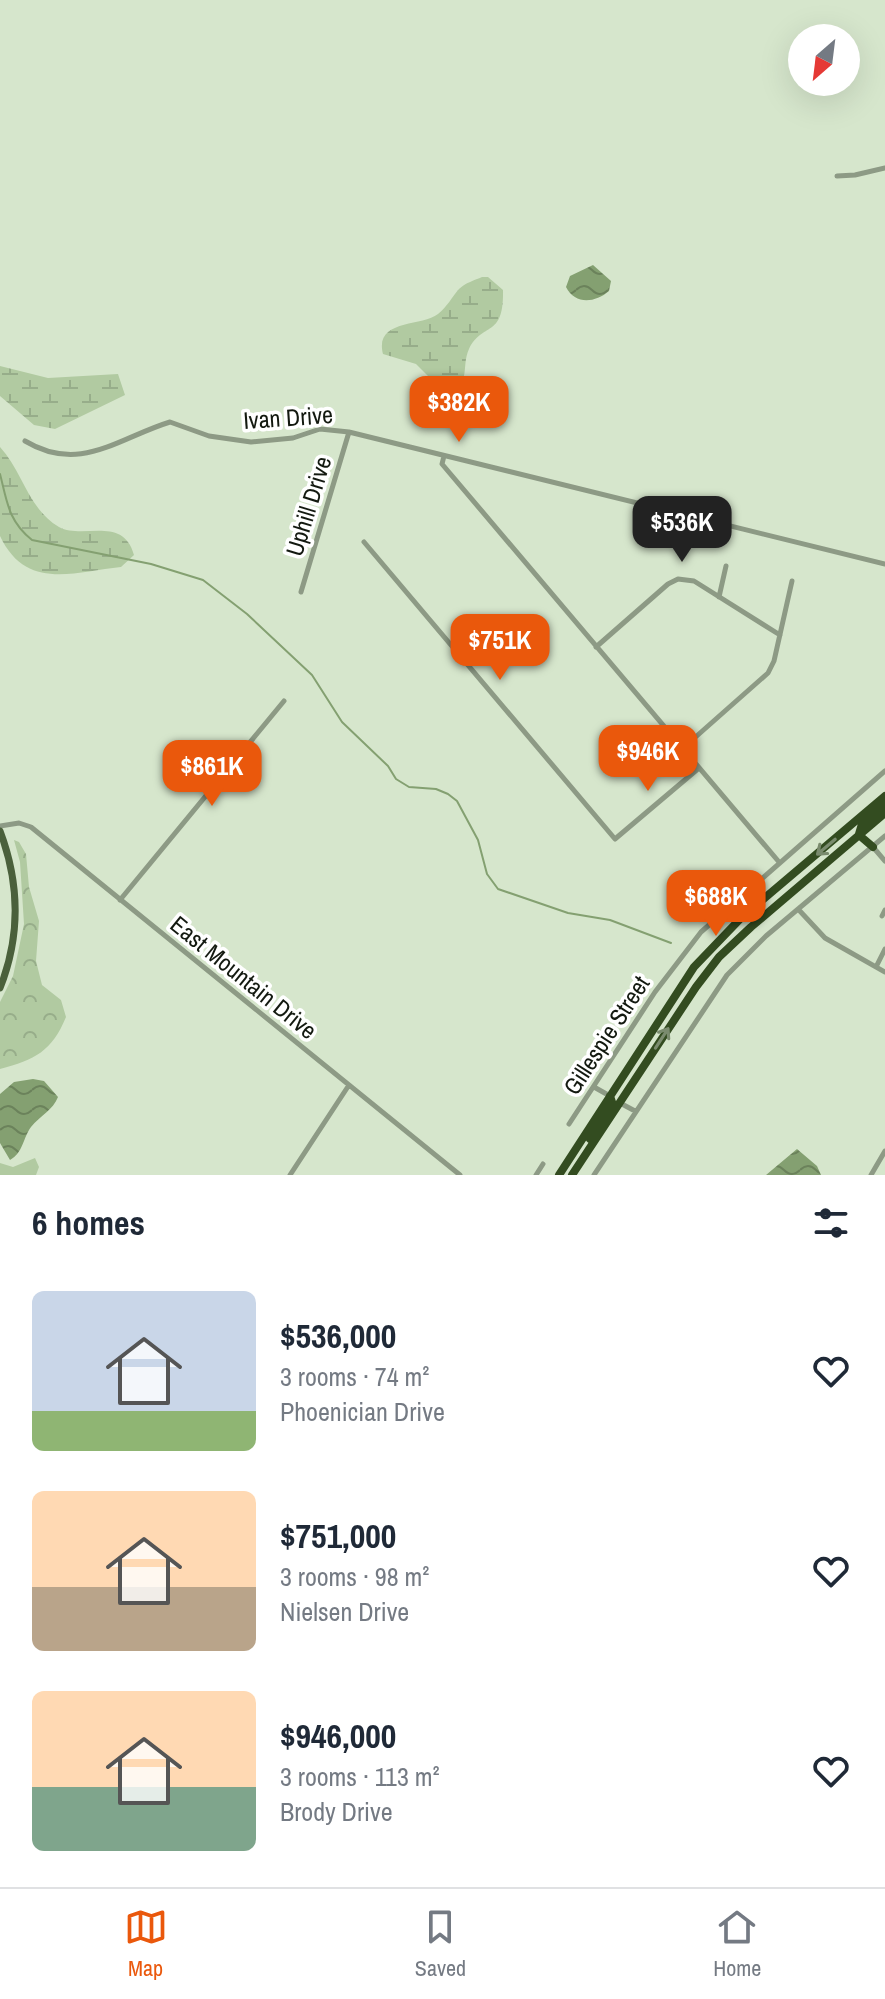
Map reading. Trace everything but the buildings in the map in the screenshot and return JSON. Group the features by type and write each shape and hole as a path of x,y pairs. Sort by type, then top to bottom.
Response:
{"highway":[{"path":"559,1175 677,991 711,947 885,796"},
{"path":"872,846 867,845 858,830 885,804"},
{"path":"571,1175 719,957 885,813"},
{"path":"867,829 872,846"},
{"path":"571,1175 612,1102 610,1096"}],"main road":[{"path":"0,829 12,866 16,908 12,949 0,988"}],"street":[{"path":"837,176 885,168"},
{"name":"Ivan Drive","path":"25,441 35,448 66,456 86,455 170,422 209,436 251,442 293,438 320,429 349,432 885,564"},
{"name":"Uphill Drive","path":"301,592 349,432"},
{"path":"444,456 442,464 779,862"},
{"path":"364,542 615,839 699,768"},
{"path":"719,597 726,566"},
{"path":"596,647 673,581 689,579 780,635"},
{"path":"682,749 764,678 774,661 792,581"},
{"path":"120,900 284,701"},
{"name":"Gillespie Street","path":"569,1124 655,992 701,932 885,771"},
{"name":"East Mountain Drive","path":"0,829 19,823 31,827 460,1175"},
{"path":"594,1175 727,975 798,909 885,836"},
{"path":"872,846 885,861"},
{"path":"798,909 825,938 885,972"},
{"path":"876,967 885,949"},
{"path":"290,1175 349,1085"},
{"path":"594,1087 610,1096"},
{"path":"620,1103 635,1111"},
{"path":"871,1175 885,1151"},
{"path":"536,1175 543,1164"}],"green space":[{"path":"488,277 503,290 500,316 469,349 462,382 451,388 440,388 416,364 383,354 382,343 392,329 438,314 461,287"},
{"path":"0,366 48,378 118,374 125,395 55,429 34,425 0,396"},
{"path":"0,447 33,500 49,519 69,530 112,532 129,543 134,555 121,567 68,574 37,571 23,565 0,536"},
{"path":"14,840 19,842 26,854 29,887 39,921 36,961 42,985 61,1000 66,1017 55,1038 41,1052 33,1058 0,1069 0,1002 13,976 24,924 20,862"},
{"path":"35,1158 39,1167 36,1175 0,1175 0,1163 13,1167"}],"water":[{"path":"593,265 611,281 609,291 592,300 575,297 566,287 570,276"},
{"path":"44,1081 58,1097 31,1127 20,1149 10,1160 0,1143 0,1094 14,1082"},
{"path":"797,1149 817,1166 821,1175 766,1175"}],"waterway":[{"path":"0,474 13,518 32,540 151,564 203,580 247,614 312,675 342,722 388,766 396,779 409,787 436,789 457,801 478,840 487,874 498,889 568,913 610,920 671,943"}]}
